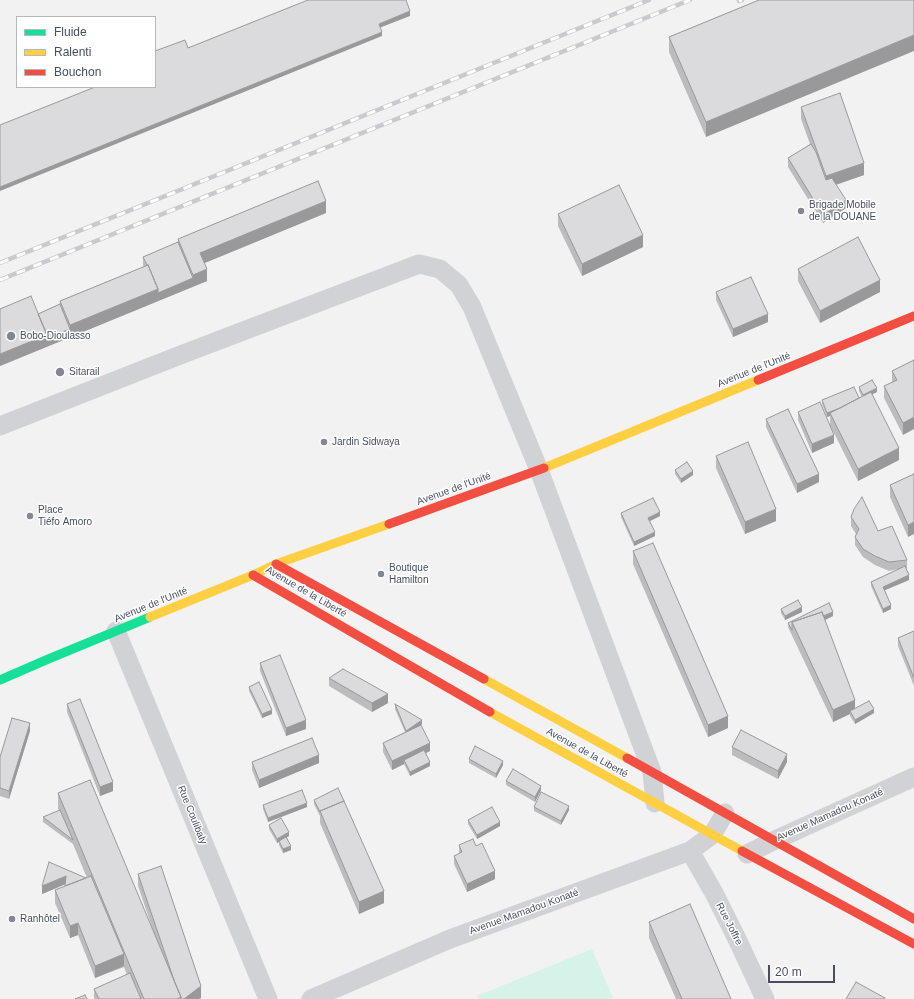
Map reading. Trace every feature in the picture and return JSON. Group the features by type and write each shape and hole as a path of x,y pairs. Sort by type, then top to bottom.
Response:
{"main road":[{"name":"Avenue de l'Unité","path":"0,680 253,575 276,564 539,470 914,316"},
{"name":"Avenue de la Liberté","path":"276,564 914,919"},
{"name":"Avenue de la Liberté","path":"253,575 498,716 712,835 914,944"}],"street":[{"path":"0,426 419,264 440,269 459,285 472,307 539,470 652,772 655,803"},
{"name":"Rue Coulibaly","path":"116,631 268,999"},
{"name":"Avenue Mamadou Konaté","path":"747,854 914,776"},
{"name":"Avenue Mamadou Konaté","path":"311,999 450,939 690,851 712,835 725,813"},
{"name":"Rue Joffre","path":"690,851 714,893 765,999"}],"green space":[{"path":"592,949 613,998 611,999 478,999 477,996"}],"building":[{"path":"308,0 406,0 410,11 379,24 382,32 0,187 0,125 92,88 156,88 156,51 185,40 188,48"},
{"path":"759,0 914,0 914,35 706,122 669,37"},
{"path":"840,93 864,163 826,176 801,107"},
{"path":"811,144 816,152 826,180 832,178 846,200 823,215 788,158"},
{"path":"318,181 326,201 200,253 207,269 193,275 178,239"},
{"path":"619,185 643,235 582,264 558,214"},
{"path":"858,237 880,280 820,311 798,269"},
{"path":"178,242 193,278 158,293 158,289 148,265 143,257"},
{"path":"148,265 158,289 70,325 60,301"},
{"path":"751,277 768,314 733,329 716,292"},
{"path":"31,296 47,335 0,354 0,309"},
{"path":"60,304 70,329 47,338 38,314"},
{"path":"914,360 914,417 903,423 884,386 897,380 892,371"},
{"path":"872,380 877,388 863,395 859,387"},
{"path":"854,387 859,398 827,413 822,400"},
{"path":"871,392 899,448 858,469 830,413"},
{"path":"820,402 834,435 812,444 798,412"},
{"path":"788,409 819,474 797,484 766,419"},
{"path":"748,442 776,509 745,522 716,456"},
{"path":"687,462 693,471 681,479 675,470"},
{"path":"914,474 914,522 908,525 890,485"},
{"path":"862,497 878,531 892,526 907,560 889,562 863,549 855,537 859,529 851,517 854,509"},
{"path":"653,498 660,512 648,518 655,532 634,542 621,513"},
{"path":"653,543 728,716 708,725 633,551"},
{"path":"905,566 909,575 883,587 891,605 883,609 871,582"},
{"path":"798,600 802,607 785,616 781,609"},
{"path":"829,603 833,612 823,616 822,612 792,622 792,630 788,623"},
{"path":"822,612 855,700 833,710 792,622"},
{"path":"914,631 914,678 898,638"},
{"path":"280,655 306,720 286,728 260,663"},
{"path":"343,669 388,694 372,703 329,678"},
{"path":"259,682 272,710 262,714 249,687"},
{"path":"80,699 113,782 100,787 67,704"},
{"path":"869,701 874,709 855,720 850,711"},
{"path":"395,704 422,720 406,731"},
{"path":"12,718 30,723 9,791 0,788 0,757"},
{"path":"421,725 430,743 392,761 383,743"},
{"path":"741,730 787,754 778,771 732,747"},
{"path":"312,738 319,755 259,780 252,762"},
{"path":"475,746 503,761 496,774 469,759"},
{"path":"424,750 430,762 410,772 404,760"},
{"path":"513,769 541,786 535,797 506,781"},
{"path":"90,780 181,997 177,999 144,999 58,793"},
{"path":"338,788 344,801 320,812 314,800"},
{"path":"302,790 307,803 268,818 263,805"},
{"path":"541,792 569,806 561,821 534,807"},
{"path":"344,801 384,891 359,902 320,811"},
{"path":"492,807 500,822 477,835 468,820"},
{"path":"60,810 73,840 43,817"},
{"path":"281,818 289,832 277,839 269,825"},
{"path":"286,837 291,846 283,849 279,841"},
{"path":"473,839 476,846 482,843 495,871 467,884 454,856 462,852 459,845"},
{"path":"49,862 86,878 65,886 66,876 42,886"},
{"path":"161,866 201,986 184,999 181,999 175,983 138,874"},
{"path":"91,876 124,954 95,966 78,923 70,926 55,890"},
{"path":"690,904 731,999 682,999 649,922"},
{"path":"130,973 141,999 99,999 94,989"},
{"path":"856,982 885,998 885,999 846,999"},
{"path":"85,995 87,999 75,999"}],"railway":[{"path":"0,263 649,0"},
{"path":"0,280 690,0"}],"traffic: fast":[{"path":"0,680 150,617"}],"traffic: slow":[{"path":"544,468 758,380"},
{"path":"150,617 253,575 276,564 389,524"},
{"path":"484,679 627,758"},
{"path":"490,712 742,851"}],"traffic: jam":[{"path":"758,380 914,316"},
{"path":"389,524 544,468"},
{"path":"276,564 484,679"},
{"path":"253,575 490,712"},
{"path":"627,758 914,919"},
{"path":"742,851 914,944"}],"place":[{"name":"Brigade Mobile de la DOUANE","path":"801,211"},
{"name":"Bobo-Dioulasso","path":"11,336"},
{"name":"Sitarail","path":"60,372"},
{"name":"Jardin Sidwaya","path":"324,442"},
{"name":"Place Tiéfo Amoro","path":"30,516"},
{"name":"Boutique Hamilton","path":"381,574"},
{"name":"Ranhôtel","path":"12,919"}]}
